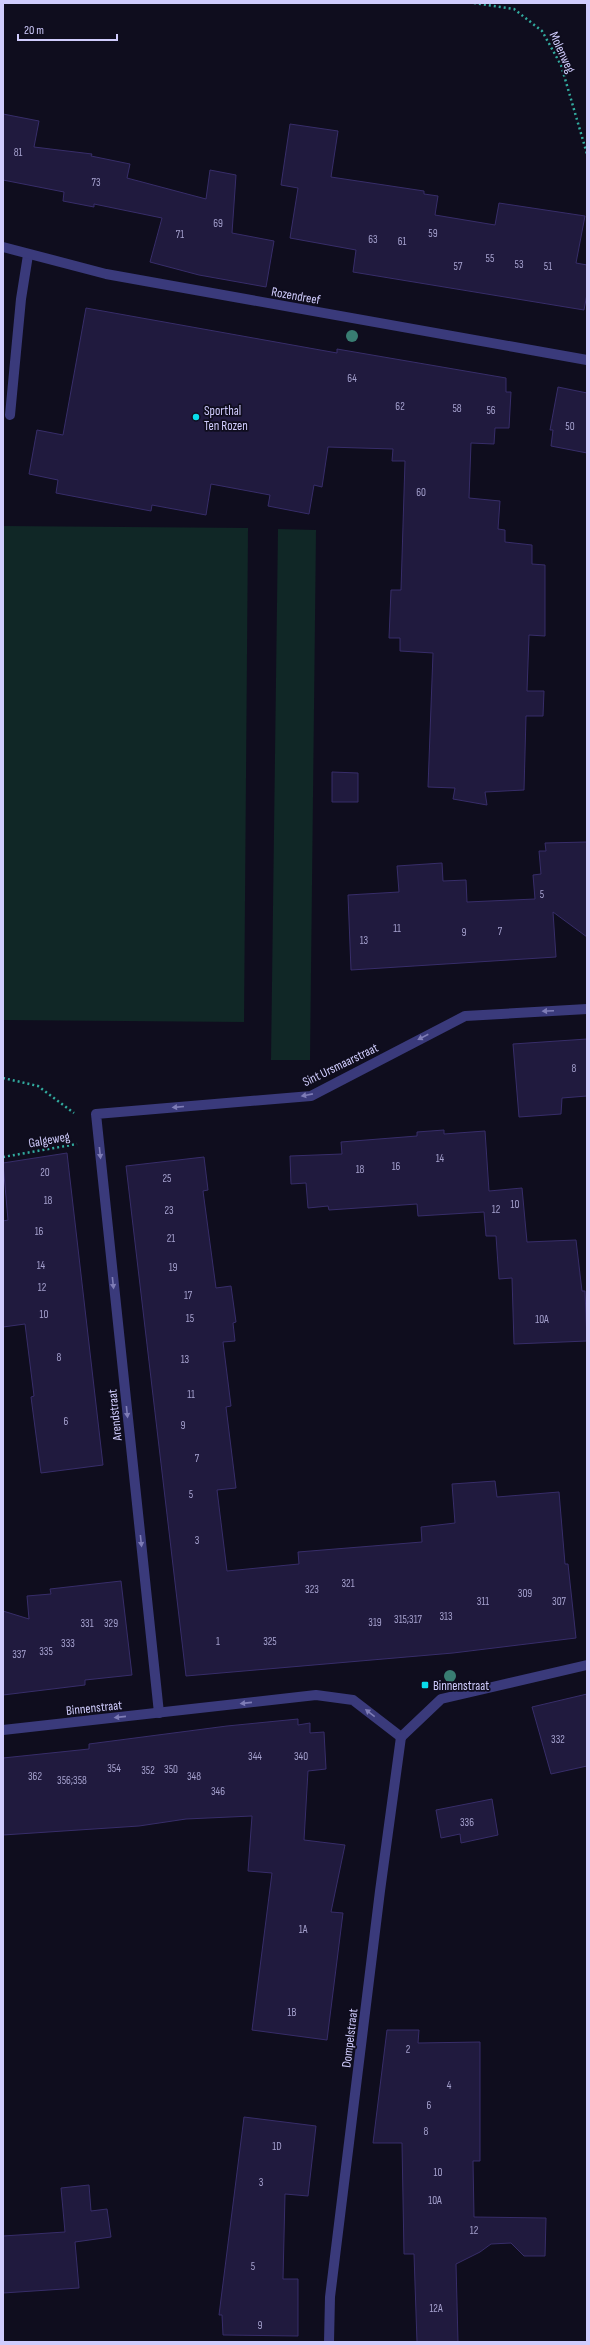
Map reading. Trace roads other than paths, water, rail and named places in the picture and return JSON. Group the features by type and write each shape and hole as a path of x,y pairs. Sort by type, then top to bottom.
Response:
{"street":[{"name":"Rozendreef","path":"3,247 106,274 587,360"},
{"path":"10,415 21,299 28,254"},
{"name":"Sint Ursmaarstraat","path":"96,1114 311,1096 465,1016 587,1009"},
{"name":"Arendstraat","path":"96,1114 159,1713"},
{"path":"401,1737 441,1699 587,1665"},
{"name":"Binnenstraat","path":"3,1730 316,1695 353,1700 401,1737"},
{"name":"Dompelstraat","path":"330,2342 330,2297 380,1891 401,1737"}],"place":[{"name":"Sporthal Ten Rozen","path":"196,417"},
{"name":"Binnenstraat","path":"425,1685"}]}
